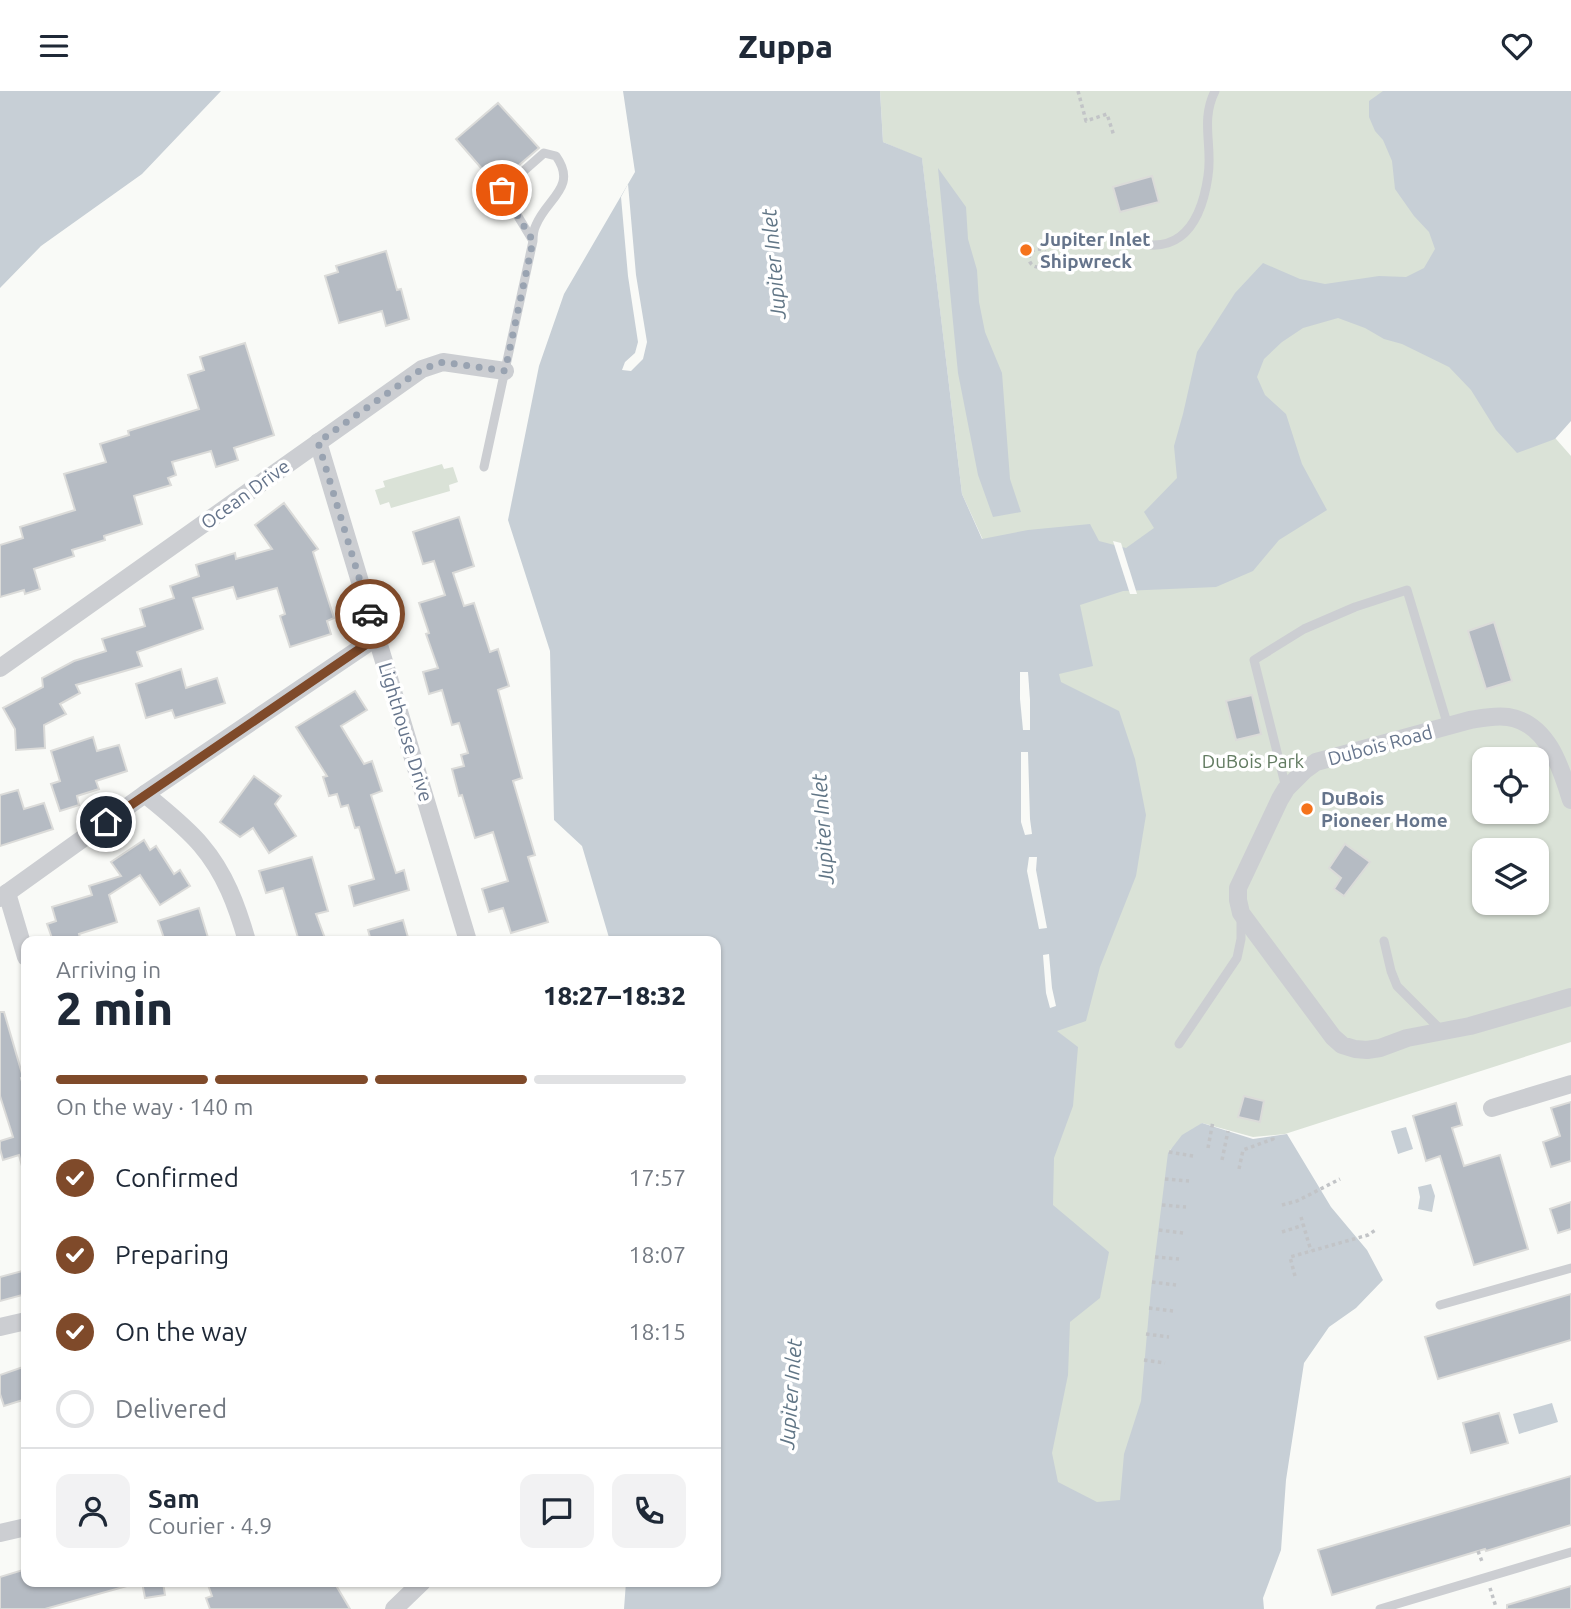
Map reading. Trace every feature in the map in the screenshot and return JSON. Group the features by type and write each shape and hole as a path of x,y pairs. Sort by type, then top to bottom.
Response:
{"street":[{"name":"Ocean Drive","path":"0,669 422,369 443,362 505,371"},
{"name":"Lighthouse Drive","path":"318,442 467,936"},
{"path":"21,944 3,896 145,794 377,637"},
{"name":"Dubois Road","path":"1241,913 1238,888 1280,799 1286,789 1316,762 1470,720 1507,717 1531,726 1540,734 1560,765 1571,800"},
{"path":"145,794 193,836 218,869 232,893 245,936"},
{"path":"1241,913 1333,1037 1342,1045 1355,1049 1380,1048 1407,1038 1470,1026 1571,997"},
{"path":"1492,1108 1571,1084"},
{"path":"0,1327 21,1322"},
{"path":"0,1533 21,1528"},
{"path":"394,1609 417,1587"}],"lane":[{"path":"1116,235 1133,243 1164,245 1177,240 1195,220 1209,176 1206,126 1215,91"},
{"path":"484,467 533,241 535,225 565,180 564,166 556,156 544,153 502,190 533,241"},
{"path":"1286,789 1254,660 1304,629 1355,607 1407,590 1448,726"},
{"name":"Dubois Road","path":"1178,1044 1237,958 1241,939 1241,913"},
{"path":"1384,941 1397,986 1442,1032"},
{"path":"1440,1305 1571,1268"},
{"path":"1380,1609 1571,1552"}],"path":[{"path":"1077,91 1086,121 1107,114 1114,136"},
{"path":"1040,249 1046,255 1046,263 1042,267 1036,268 1029,262 1029,255 1033,251 1040,249"},
{"path":"1208,1148 1213,1121"},
{"path":"1222,1160 1228,1131"},
{"path":"1239,1169 1243,1150 1273,1139 1272,1136"},
{"path":"1169,1152 1193,1156"},
{"path":"1165,1178 1189,1181"},
{"path":"1282,1205 1297,1201 1340,1179"},
{"path":"1162,1205 1186,1207"},
{"path":"1301,1217 1311,1251"},
{"path":"1282,1232 1304,1225"},
{"path":"1295,1276 1290,1257 1368,1235 1377,1229"},
{"path":"1159,1230 1183,1233"},
{"path":"1155,1257 1179,1259"},
{"path":"1152,1282 1176,1285"},
{"path":"1149,1308 1173,1311"},
{"path":"1146,1334 1169,1336"},
{"path":"1144,1360 1165,1363"}],"green space":[{"name":"DuBois Park","path":"880,91 1571,91 1549,431 1571,456 1571,1042 1285,1134 1253,1137 1202,1123 1170,1150 1138,1433 1121,1501 1097,1505 1057,1483 1051,1454 1043,1313 1055,1031 983,540 962,494 922,159 883,142"},
{"path":"442,464 444,469 453,467 458,482 449,485 450,491 391,508 389,502 380,505 375,490 385,487 383,481"}],"water":[{"path":"0,91 221,91 142,174 41,246 0,288"},
{"name":"Jupiter Inlet","path":"623,91 880,91 883,142 922,158 962,494 982,539 1028,530 1090,524 1099,541 1126,548 1154,528 1144,512 1177,478 1174,446 1197,352 1235,293 1263,263 1300,279 1325,284 1379,276 1406,277 1424,268 1435,249 1429,232 1395,189 1392,161 1369,117 1369,101 1383,91 1571,91 1571,421 1555,439 1517,453 1496,430 1471,390 1449,367 1338,318 1303,328 1282,342 1264,359 1257,377 1265,395 1286,414 1302,464 1327,510 1279,540 1253,571 1216,587 1123,591 1080,605 1093,666 1059,674 1061,682 1119,711 1135,759 1146,815 1136,876 1100,967 1086,1021 1057,1031 1078,1047 1073,1106 1054,1158 1053,1205 1109,1252 1100,1298 1070,1322 1068,1375 1052,1453 1058,1482 1097,1502 1120,1500 1124,1454 1141,1401 1151,1289 1168,1153 1182,1135 1202,1123 1253,1139 1287,1134 1331,1207 1367,1250 1383,1280 1356,1308 1329,1327 1304,1363 1286,1480 1281,1550 1263,1598 1264,1609 624,1609 626,1587 721,1587 721,936 609,936 582,846 554,820 550,651 508,520 539,366 564,294 635,172"},
{"path":"938,168 966,207 968,239 977,270 979,302 985,332 1002,373 1010,479 1021,512 993,517 978,475 958,373"},
{"path":"1406,1127 1413,1149 1398,1154 1391,1131"},
{"path":"1431,1184 1435,1196 1432,1212 1418,1209 1418,1187"},
{"path":"1552,1403 1558,1422 1519,1434 1513,1414"}],"pier":[{"path":"628,184 636,275 647,342 643,359 631,371 622,370 625,362 635,353 638,342 628,276 621,197"},
{"path":"1113,541 1121,543 1137,594 1130,594"},
{"path":"1020,672 1028,672 1030,730 1023,730"},
{"path":"1021,752 1028,752 1032,834 1025,835 1021,822"},
{"path":"1029,857 1037,857 1036,870 1047,928 1039,929 1027,871"},
{"path":"1049,954 1056,1006 1050,1008 1043,955"}],"building":[{"path":"498,103 539,148 496,185 456,139"},
{"path":"1152,176 1159,202 1120,212 1113,187"},
{"path":"386,251 409,319 386,326 382,311 339,323 325,276 338,272 336,266"},
{"path":"245,343 274,435 234,448 238,460 216,467 211,451 172,462 176,475 168,478 171,485 134,496 142,524 104,536 105,540 72,550 74,556 34,569 40,589 25,594 24,590 0,597 0,545 23,538 20,527 75,510 64,474 106,462 100,444 129,435 128,431 199,409 188,375 204,370 200,357"},
{"path":"284,503 318,549 313,552 334,618 327,621 331,634 290,647 280,616 285,614 277,588 237,599 233,587 193,598 203,629 137,652 142,666 76,685 80,693 60,704 66,714 44,725 45,748 16,750 15,729 3,708 43,687 42,678 74,661 106,651 102,639 145,626 140,609 174,598 170,586 199,576 196,565 235,553 236,559 272,549 255,525"},
{"path":"459,517 474,566 453,573 464,606 474,603 490,652 498,649 509,686 498,690 522,778 513,781 535,855 528,857 548,922 511,933 503,908 489,912 482,889 508,881 493,832 475,838 452,769 464,766 461,755 468,753 459,723 452,725 442,690 429,694 423,672 438,668 419,603 445,595 434,561 423,564 413,532"},
{"path":"1494,622 1512,681 1486,689 1468,631"},
{"path":"181,669 186,688 217,678 225,703 175,718 172,710 146,718 136,684"},
{"path":"355,691 367,710 341,726 364,764 372,761 382,791 371,795 396,873 404,870 409,890 354,906 349,886 374,879 359,827 355,828 348,805 341,807 337,794 329,796 323,777 327,776 296,727"},
{"path":"1252,695 1261,734 1236,740 1226,701"},
{"path":"93,737 97,751 119,745 127,771 96,781 99,789 77,796 79,805 60,811 51,784 60,781 51,751"},
{"path":"254,776 281,796 275,804 296,836 269,853 253,828 240,837 220,822"},
{"path":"18,790 24,809 44,803 53,829 0,846 0,795"},
{"path":"144,840 150,850 156,846 174,874 180,870 190,886 160,905 140,875 109,895 117,922 80,936 51,936 47,924 56,921 52,907 92,895 89,886 121,876 111,862"},
{"path":"1345,844 1370,862 1344,896 1334,889 1341,878 1329,868"},
{"path":"312,857 328,911 316,914 324,936 297,936 283,888 266,893 259,871"},
{"path":"199,908 207,936 163,936 158,921"},
{"path":"403,920 408,936 370,936 368,930"},
{"path":"0,1012 4,1012 21,1070 21,1162 19,1155 3,1160 0,1141 13,1137 0,1096"},
{"path":"1244,1096 1264,1101 1260,1122 1238,1117"},
{"path":"1571,1102 1571,1161 1551,1167 1543,1142 1560,1136 1551,1108"},
{"path":"1456,1103 1462,1125 1452,1128 1464,1166 1500,1155 1528,1249 1474,1265 1440,1156 1426,1161 1413,1116"},
{"path":"1571,1202 1571,1229 1558,1233 1550,1209"},
{"path":"21,1271 21,1295 0,1301 0,1277"},
{"path":"1571,1294 1571,1340 1438,1379 1425,1337"},
{"path":"21,1368 21,1401 4,1406 0,1394 0,1375"},
{"path":"1499,1413 1508,1443 1471,1453 1463,1423"},
{"path":"1571,1476 1571,1525 1332,1595 1318,1550"},
{"path":"21,1571 21,1587 123,1587 45,1609 0,1609 0,1577"},
{"path":"1571,1586 1571,1609 1507,1609 1507,1605"},
{"path":"143,1587 164,1587 165,1595 145,1598"},
{"path":"209,1587 337,1587 350,1609 210,1609 206,1598 212,1596"}],"way so far":[{"path":"370,614 318,442 422,369 443,362 505,371 533,241 502,190"}],"place":[{"name":"Jupiter Inlet Shipwreck","path":"1026,250"},
{"name":"DuBois Pioneer Home","path":"1307,809"}],"route":[{"path":"106,822 377,637 370,614"}]}
